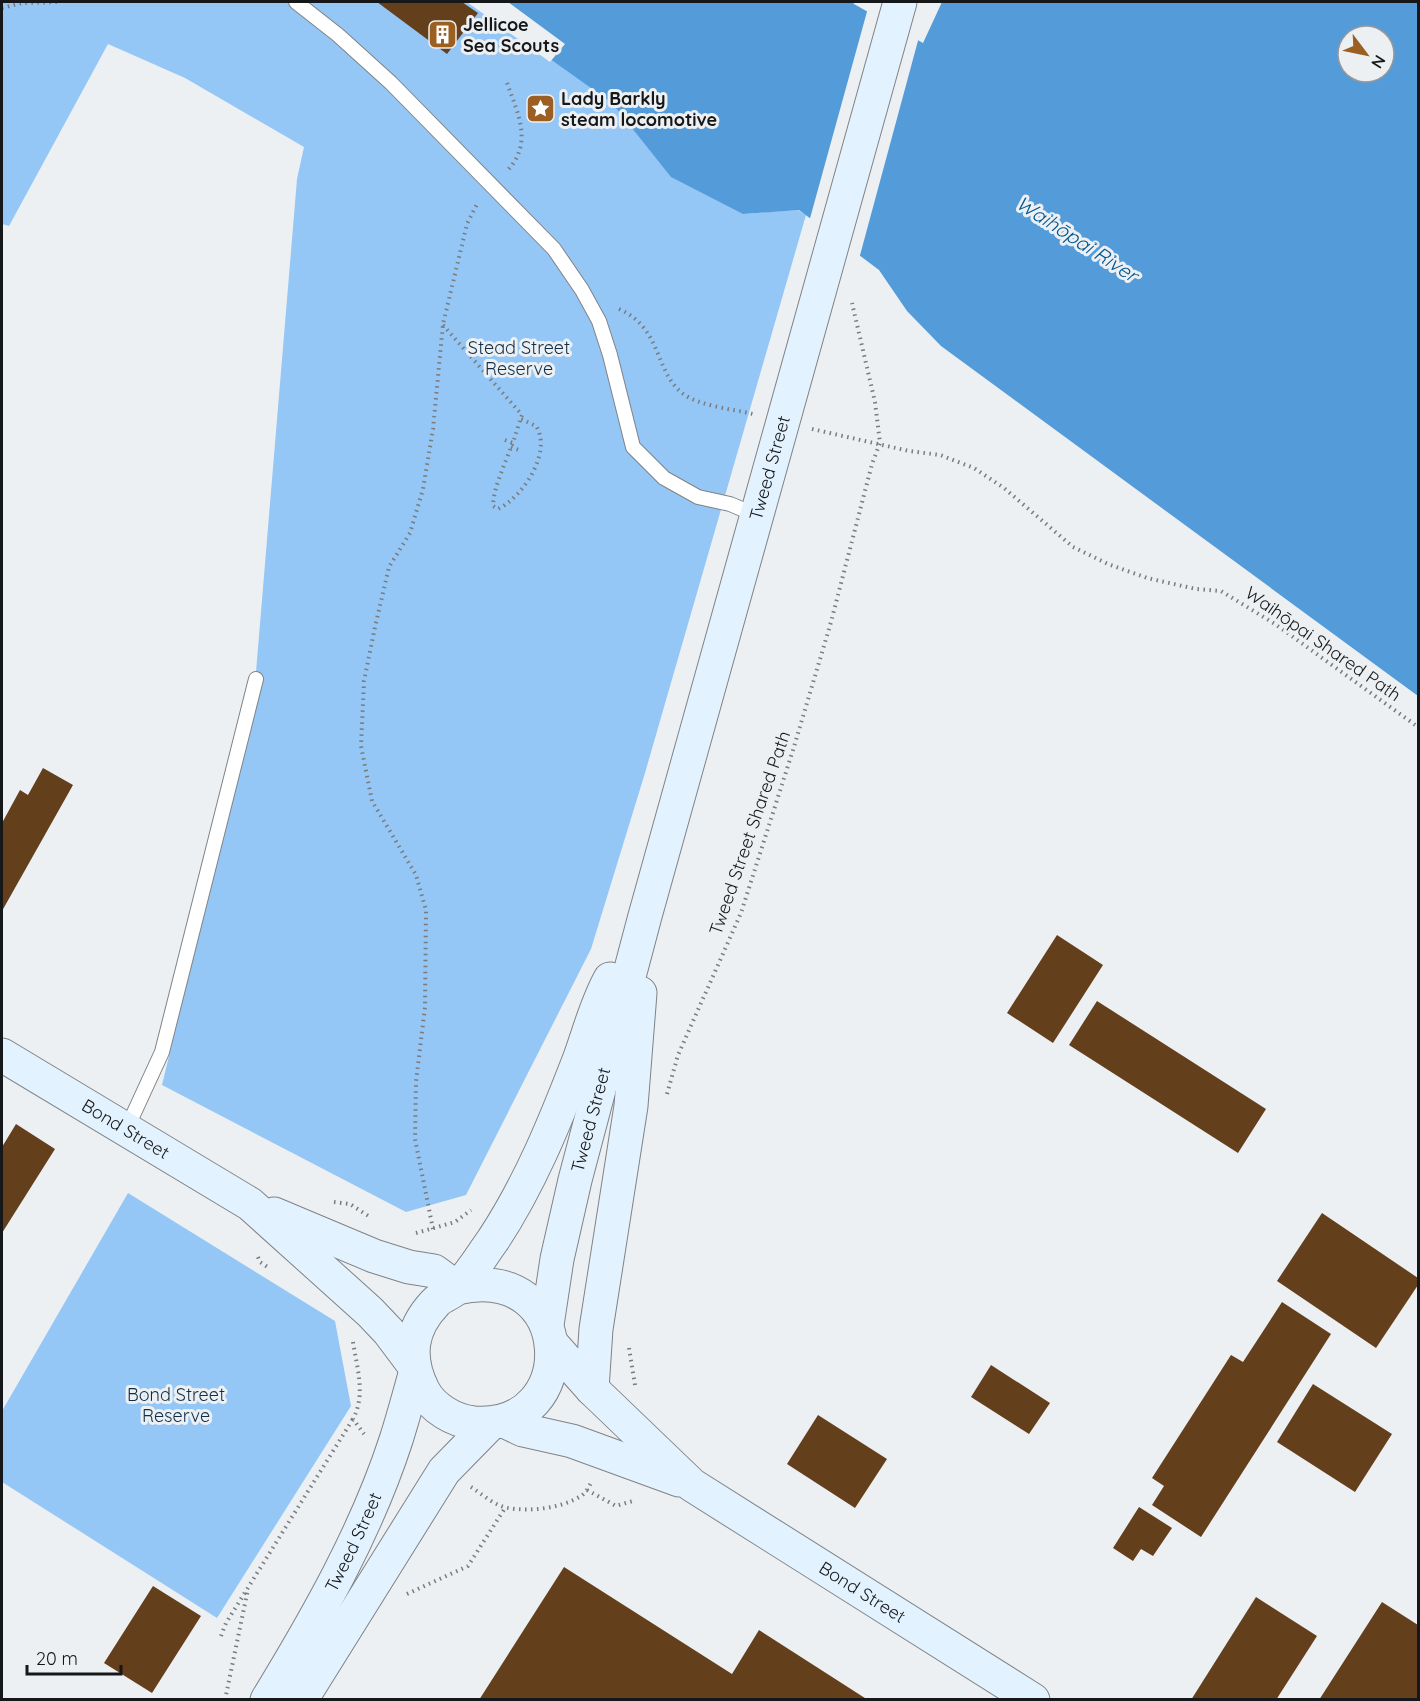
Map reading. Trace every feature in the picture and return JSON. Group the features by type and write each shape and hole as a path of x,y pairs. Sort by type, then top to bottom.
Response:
{"main road":[{"name":"Tweed Street","path":"549,1334 557,1259 575,1180 756,514 771,419 830,250 898,11"},
{"name":"Tweed Street","path":"457,1288 492,1241 514,1206 550,1132 608,983 645,916"},
{"path":"592,1389 596,1329 631,1106 645,916"},
{"name":"Bond Street","path":"2,1054 250,1204 374,1256 409,1267 434,1271 457,1288 483,1284 509,1289 525,1298 538,1310 549,1334 592,1389 692,1485 1033,1700"},
{"name":"Bond Street","path":"250,1204 370,1312 389,1332 414,1369 426,1396 443,1412 466,1422 497,1422 572,1441 692,1485"},
{"path":"414,1369 414,1341 422,1319 437,1301 457,1288"},
{"path":"497,1422 521,1412 536,1399 547,1382 552,1363 549,1334"},
{"name":"Tweed Street","path":"267,1700 309,1630 368,1512 396,1441 414,1369"},
{"name":"Tweed Street","path":"301,1700 444,1471 497,1422"}],"lane":[{"path":"296,2 338,35 391,83 554,249 582,290 599,321 633,447 664,478 698,497 730,504 756,514"},
{"path":"127,1128 162,1052 256,679"}],"path":[{"path":"2,8 23,2 59,2"},
{"path":"433,1229 415,1139 416,1082 425,1006 426,910 416,875 372,801 361,746 364,681 390,567 410,533 423,489 433,429 443,324 467,224 492,184 520,154 522,143 518,114 507,83"},
{"name":"Waihōpai Shared Path","path":"582,290 628,313 643,326 653,341 672,382 683,394 708,404 771,419 909,451 940,455 974,468 1004,488 1073,547 1108,564 1148,578 1196,589 1221,591 1275,624 1419,727"},
{"name":"Tweed Street Shared Path","path":"664,1104 678,1055 741,913 800,728 880,443 874,402 851,299"},
{"path":"443,324 522,414 493,499 493,506 498,509 519,494 528,483 536,464 541,436 536,426 521,419"},
{"path":"505,440 519,450"},
{"path":"328,1201 350,1204 378,1221"},
{"path":"411,1233 455,1222 470,1212 476,1204"},
{"path":"260,1262 279,1274"},
{"path":"221,1636 226,1623 358,1409 360,1398 352,1335"},
{"path":"628,1341 636,1388"},
{"path":"353,1419 366,1437"},
{"path":"468,1485 505,1508 529,1509 548,1507 584,1495 596,1473"},
{"path":"587,1490 616,1506 644,1498"},
{"path":"452,1574 468,1566 505,1508"},
{"path":"225,1700 249,1586"}],"green space":[{"name":"Stead Street Reserve","path":"2,2 747,2 743,214 798,210 806,215 645,773 591,949 466,1195 406,1212 162,1085 253,708 297,179 304,147 185,78 108,44 9,226 2,224"},
{"name":"Bond Street Reserve","path":"128,1193 335,1321 351,1406 217,1618 2,1482 2,1411"}],"water":[{"name":"Waihōpai River","path":"470,2 853,2 923,43 942,2 1418,2 1418,696 941,346 907,311 879,270 799,210 743,214 671,177 612,103"}],"pier":[{"path":"467,2 508,2 565,44 550,62"},
{"path":"868,8 919,37 859,259 809,222"}],"building":[{"name":"Jellicoe Sea Scouts","path":"377,2 462,2 478,13 447,54"},
{"path":"43,768 73,785 2,911 2,823 20,790 28,795"},
{"path":"1057,935 1103,965 1053,1043 1007,1013"},
{"path":"1097,1001 1266,1109 1238,1153 1069,1045"},
{"path":"16,1124 55,1149 2,1233 2,1147"},
{"path":"1322,1213 1418,1278 1418,1285 1376,1348 1277,1281"},
{"path":"1282,1302 1331,1334 1201,1537 1152,1505 1164,1486 1152,1478 1231,1355 1243,1362"},
{"path":"991,1365 1050,1403 1029,1434 971,1397"},
{"path":"1313,1384 1392,1434 1355,1492 1277,1442"},
{"path":"818,1415 887,1459 855,1508 787,1464"},
{"path":"1139,1507 1172,1528 1153,1556 1141,1549 1133,1561 1113,1548"},
{"path":"564,1567 732,1674 759,1630 868,1700 479,1700"},
{"path":"153,1586 201,1616 152,1693 104,1663"},
{"path":"1256,1597 1317,1636 1276,1700 1191,1700"},
{"path":"1382,1602 1418,1625 1418,1700 1319,1700"}],"place":[{"name":"Jellicoe Sea Scouts","path":"442,35"},
{"name":"Lady Barkly steam locomotive","path":"540,109"}]}
